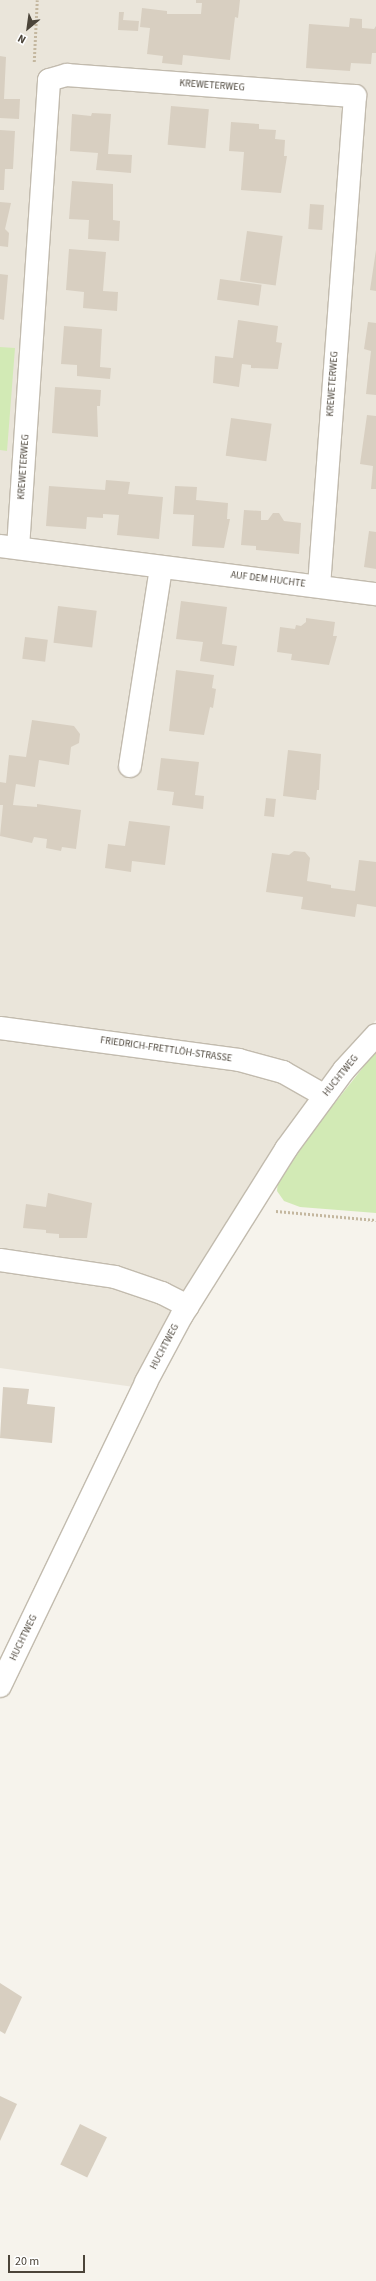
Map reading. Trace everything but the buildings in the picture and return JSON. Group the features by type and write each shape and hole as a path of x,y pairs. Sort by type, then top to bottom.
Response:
{"street":[{"name":"KREWETERWEG","path":"9,547 49,80 67,75 355,96 319,586"},
{"name":"AUF DEM HUCHTE","path":"9,547 376,594"},
{"path":"130,766 161,567"},
{"name":"FRIEDRICH-FRETTLÖH-STRASSE","path":"0,1028 239,1060 284,1072 325,1096"},
{"name":"HUCHTWEG","path":"0,1686 146,1382 188,1306 248,1207 325,1096 344,1070 376,1036"},
{"path":"0,1260 115,1277 162,1293 188,1306"}],"path":[{"path":"37,0 34,64 49,80"},
{"path":"248,1207 376,1220"}],"shaded area":[{"path":"0,0 376,0 376,1020 337,1067 134,1387 0,1368"}],"green space":[{"path":"0,347 15,348 7,451 0,450"},
{"path":"376,1051 376,1213 300,1207 284,1201 277,1191 278,1181 285,1166"}]}
